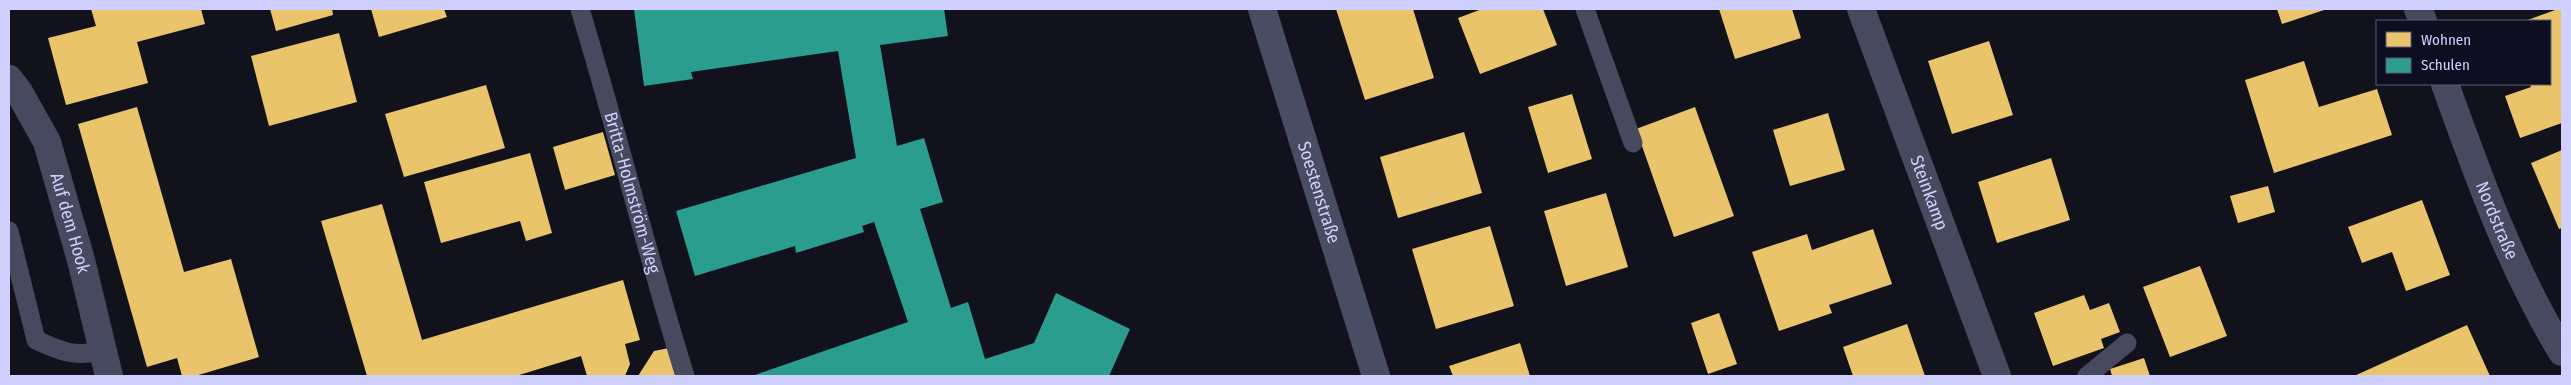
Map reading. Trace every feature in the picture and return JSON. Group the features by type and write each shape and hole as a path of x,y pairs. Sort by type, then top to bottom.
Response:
{"street":[{"name":"Soestenstraße","path":"1262,9 1376,376"},
{"name":"Steinkamp","path":"1861,9 1996,376"},
{"name":"Auf dem Hook","path":"9,79 19,92 47,142 81,260 106,364"},
{"name":"Nordstraße","path":"2445,85 2482,187 2537,310 2562,352"}],"lane":[{"name":"Britta-Holmström-Weg","path":"580,9 608,102 656,285 685,376"},
{"path":"1585,9 1633,144"},
{"path":"9,231 36,340 64,353 85,354 106,364"},
{"path":"2087,376 2127,343"}],"building: Wohnen":[{"path":"91,9 201,9 205,24 137,42 148,83 66,105 48,38 96,26"},
{"path":"270,9 332,9 333,15 276,31"},
{"path":"371,9 444,9 447,17 379,37"},
{"path":"1336,9 1413,9 1434,78 1365,100"},
{"path":"1482,9 1543,9 1557,45 1480,74 1458,18"},
{"path":"1719,9 1792,9 1801,38 1735,59"},
{"path":"2277,9 2327,9 2282,24"},
{"path":"2562,9 2562,123 2520,138 2505,96 2531,87 2530,85 2551,85 2551,20 2528,20"},
{"path":"339,33 357,102 269,126 251,56"},
{"path":"1989,41 2013,115 1952,134 1928,61"},
{"path":"2304,61 2319,107 2377,89 2392,135 2274,173 2245,80"},
{"path":"486,85 505,148 404,177 385,114"},
{"path":"1572,94 1592,159 1548,173 1528,107"},
{"path":"137,107 184,272 231,259 259,357 195,376 182,376 177,358 147,367 78,124"},
{"path":"1695,107 1734,216 1674,237 1636,129"},
{"path":"1828,113 1845,170 1790,186 1773,130"},
{"path":"603,132 615,175 565,190 553,147"},
{"path":"1464,132 1482,193 1398,218 1380,157"},
{"path":"2562,150 2562,228 2559,229 2531,163"},
{"path":"530,153 552,233 526,241 520,221 441,243 424,182"},
{"path":"2051,158 2070,220 1997,243 1978,182"},
{"path":"2268,186 2275,212 2238,223 2230,196"},
{"path":"1606,193 1628,267 1566,286 1544,211"},
{"path":"2422,200 2450,275 2406,291 2392,252 2362,263 2348,227"},
{"path":"382,204 422,340 623,280 640,340 625,344 630,364 625,376 587,376 581,356 516,376 367,376 321,221"},
{"path":"1490,226 1514,306 1436,329 1412,249"},
{"path":"1873,229 1892,284 1829,305 1832,313 1779,331 1752,252 1807,234 1812,250"},
{"path":"2200,266 2227,336 2170,357 2143,287"},
{"path":"2084,295 2090,310 2109,303 2120,332 2101,339 2104,348 2053,366 2034,313"},
{"path":"1719,313 1737,364 1708,374 1691,323"},
{"path":"1907,324 1925,376 1853,376 1843,347"},
{"path":"2467,325 2490,376 2354,376"},
{"path":"1520,343 1530,376 1453,376 1449,366"},
{"path":"669,348 676,376 638,376 654,351"},
{"path":"2144,358 2150,376 2112,376 2110,369"}],"building: Schulen":[{"path":"634,9 944,9 948,36 880,45 897,146 924,138 943,202 920,209 951,308 968,302 985,359 1034,343 1056,293 1130,329 1109,376 752,376 908,322 874,222 862,226 864,232 796,253 795,246 695,276 676,211 856,158 838,51 691,72 693,79 644,86"}]}
